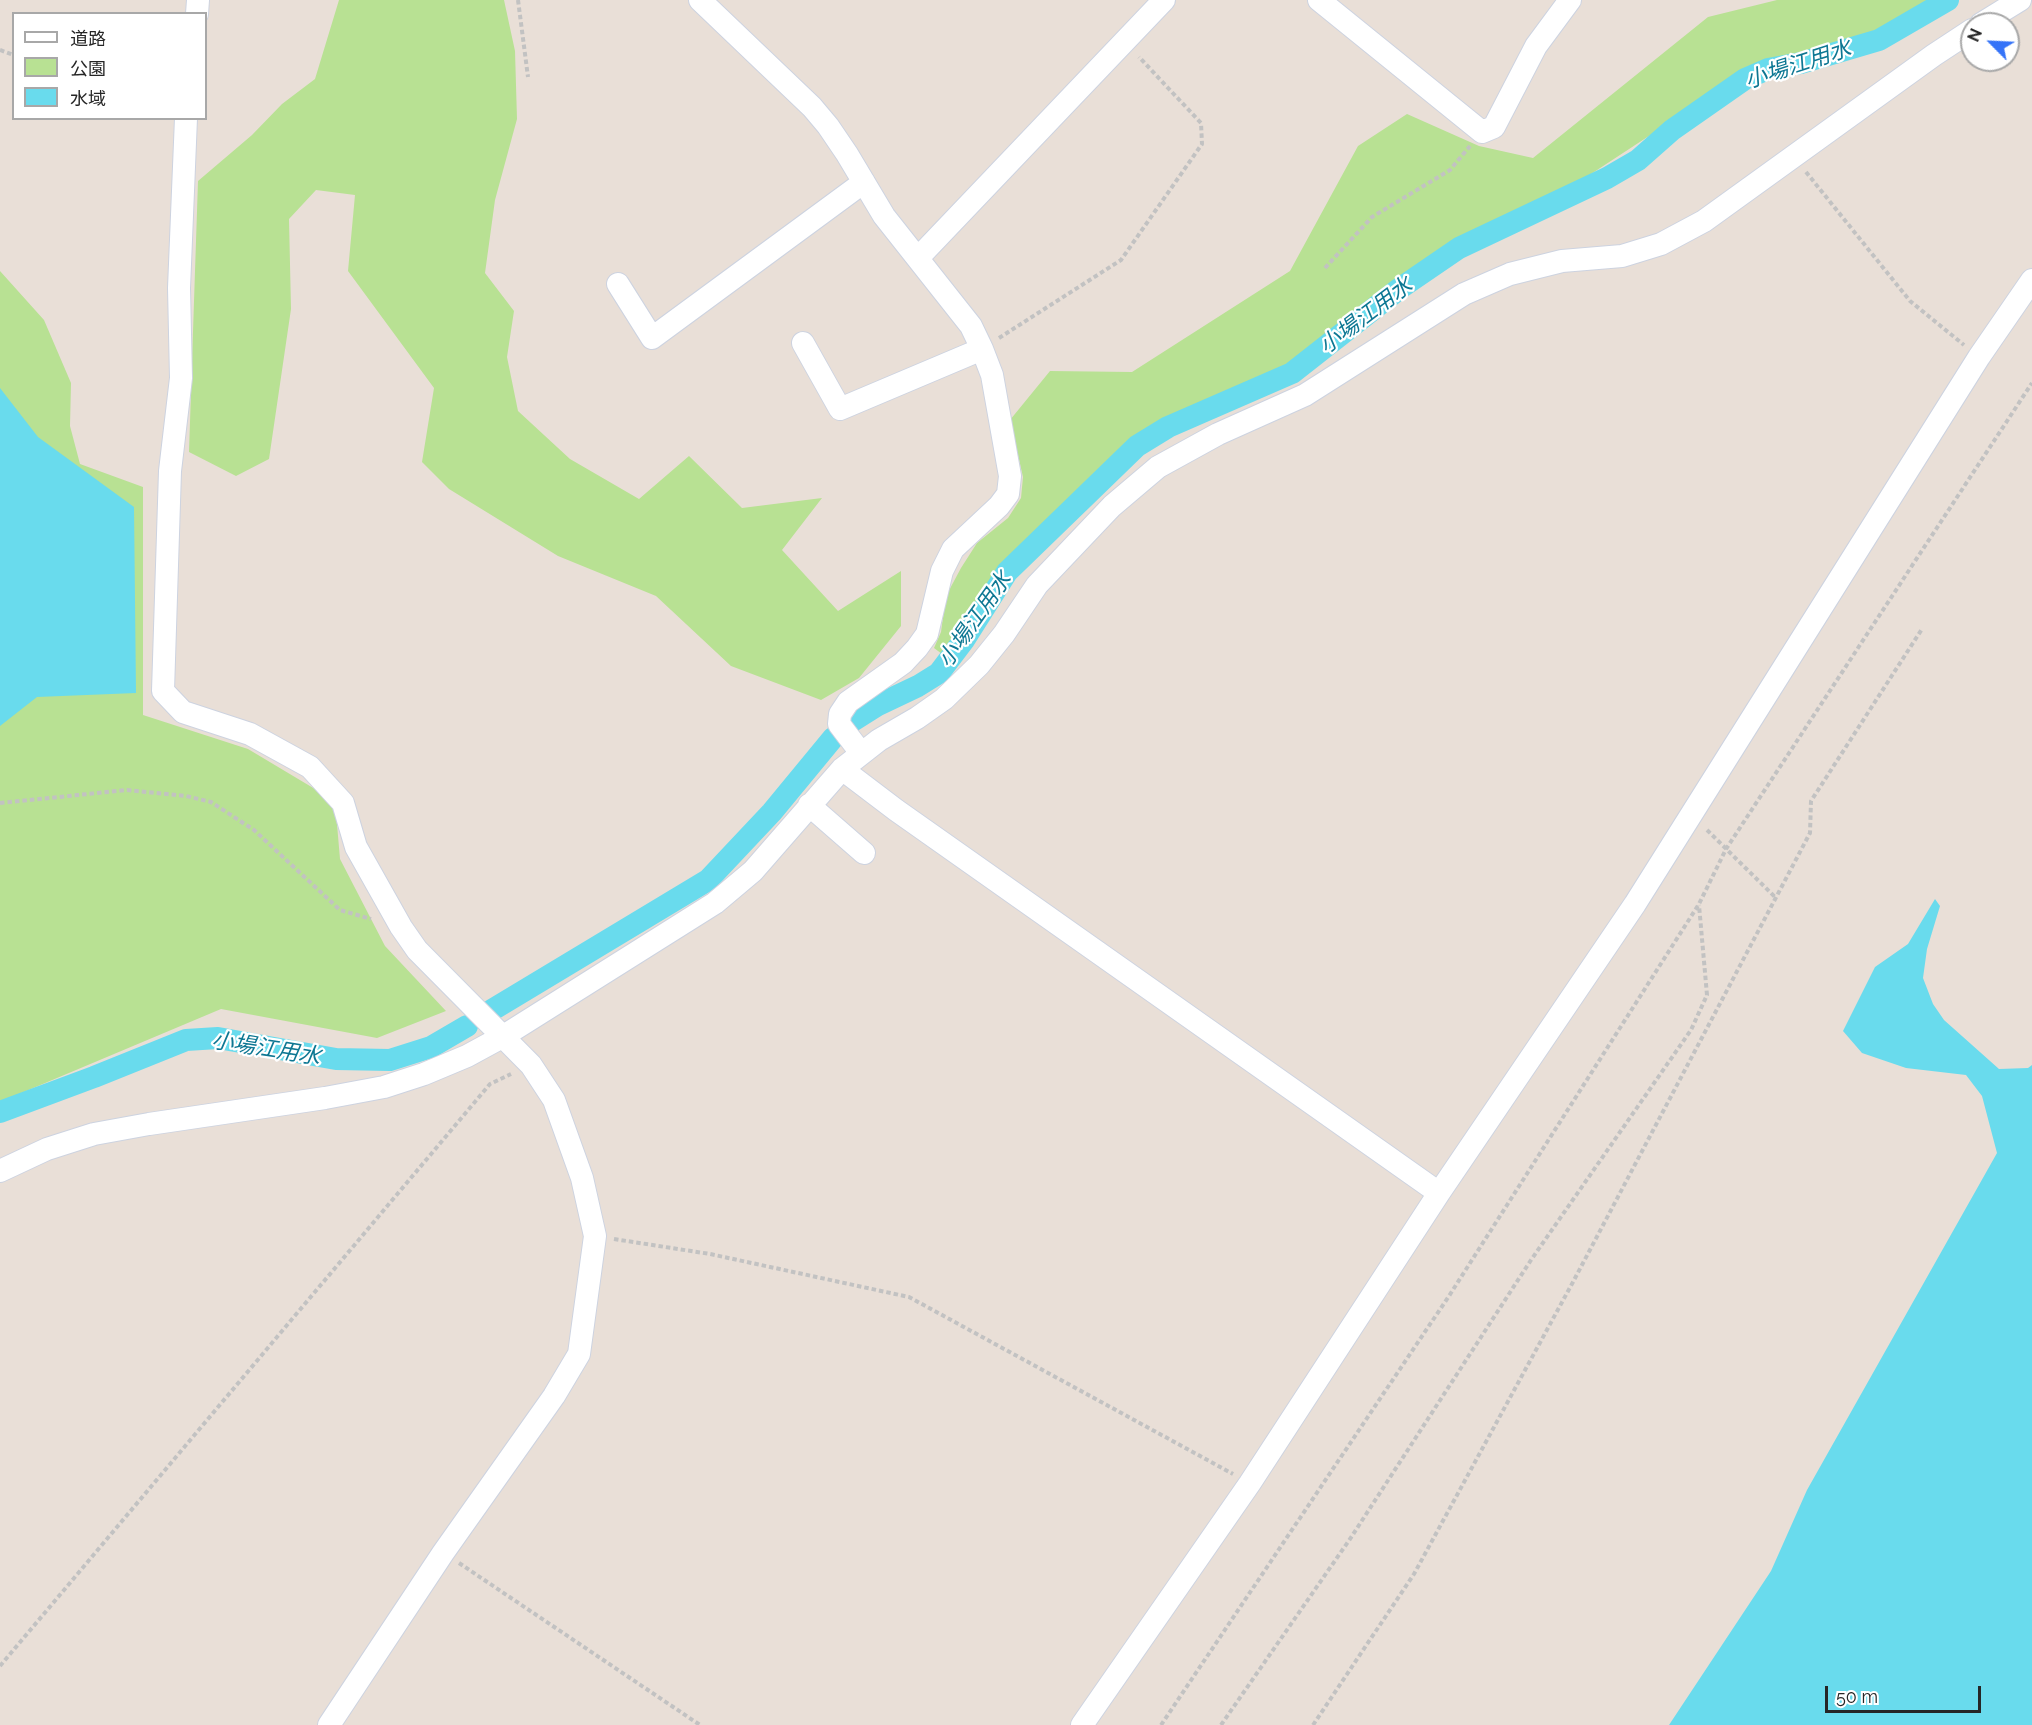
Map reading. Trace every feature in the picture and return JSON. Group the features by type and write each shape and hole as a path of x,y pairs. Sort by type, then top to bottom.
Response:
{"street":[{"path":"700,0 812,107 847,154 884,216 971,326 992,375 1010,476 1008,494 999,506 953,549 942,571 927,634 917,648 903,663 848,702 840,714 839,724 861,753"},
{"path":"918,258 1164,0"},
{"path":"1319,0 1482,132 1494,127 1536,46 1570,0"},
{"path":"2000,12 2020,0"},
{"path":"0,1171 47,1149 94,1134 384,1087 424,1074 467,1056 502,1037 715,903 753,871 842,769 861,753 944,699 979,665 1004,634 1037,585 1112,506 1158,467 1218,434 1305,395 1464,294 1510,274 1551,264 1622,256 1661,244 1704,221 1960,38"},
{"path":"186,120 180,288 181,378 170,471 163,691 183,712 250,734 310,767 344,803 356,847 401,927 417,950 531,1065 554,1100 582,1178 595,1236 579,1354 554,1396 443,1553 329,1725"},
{"path":"618,284 652,338 864,182"},
{"path":"1082,1725 1250,1484 1439,1193 1635,904 1979,357 2032,280"},
{"path":"803,343 840,409 982,348"},
{"path":"842,769 889,805 1439,1193"},
{"path":"809,805 864,854"}],"path":[{"path":"518,0 528,77"},
{"path":"982,348 1121,260 1202,144 1201,123 1124,41"},
{"path":"1325,268 1372,217 1450,170 1482,132"},
{"path":"1793,157 1910,301 1979,357"},
{"path":"1161,1725 1449,1296 1699,904 1726,849 2032,383"},
{"path":"1313,1725 1414,1574 1573,1282 1810,833 1812,801 1922,629"},
{"path":"0,803 127,790 186,796 211,802 255,830 340,910 401,927"},
{"path":"1692,814 1775,897"},
{"path":"1221,1725 1350,1539 1531,1260 1692,1030 1707,994 1699,904"},
{"path":"0,1666 490,1084 531,1065"},
{"path":"595,1236 710,1254 909,1297 1250,1484"},
{"path":"443,1553 700,1725"}],"green space":[{"path":"339,0 504,0 515,51 517,119 495,200 485,273 514,311 507,357 518,411 570,459 639,499 689,456 742,508 822,498 782,550 838,611 901,571 901,626 859,678 821,700 731,666 656,596 558,556 449,489 422,462 434,388 348,271 355,195 316,190 289,219 291,309 269,459 236,476 189,452 198,181 252,135 282,104 315,79"},
{"path":"1777,0 1930,0 1879,29 1748,71 1562,193 1456,247 1398,286 1290,368 1165,420 1132,443 994,578 946,657 934,648 941,632 946,596 961,568 977,543 1008,518 1021,498 1023,477 1010,420 1050,371 1132,372 1290,271 1358,146 1407,114 1479,146 1533,158 1708,17"},
{"path":"0,271 44,320 71,383 70,426 80,464 143,487 143,715 248,749 335,801 340,859 385,946 446,1011 377,1038 221,1009 0,1102"}],"water":[{"path":"0,388 38,437 134,507 136,693 37,697 0,726"},
{"path":"1935,899 1940,906 1927,949 1923,978 1933,1004 1944,1020 1999,1069 2028,1068 2032,1065 2032,1725 1669,1725 1771,1571 1807,1490 1997,1153 1982,1096 1966,1075 1906,1068 1862,1053 1843,1031 1875,967 1908,944"}],"waterway":[{"name":"小場江用水","path":"851,722 939,673 964,640 1007,572 1137,446 1168,427 1292,373 1399,289 1459,248 1607,178 1638,160 1672,130 1745,79 1768,69 1801,63 1879,40 1948,0"},
{"name":"小場江用水","path":"492,1010 708,880 772,812 833,738"},
{"name":"小場江用水","path":"0,1112 186,1040 218,1038 336,1059 390,1060 431,1047 467,1026"}]}
